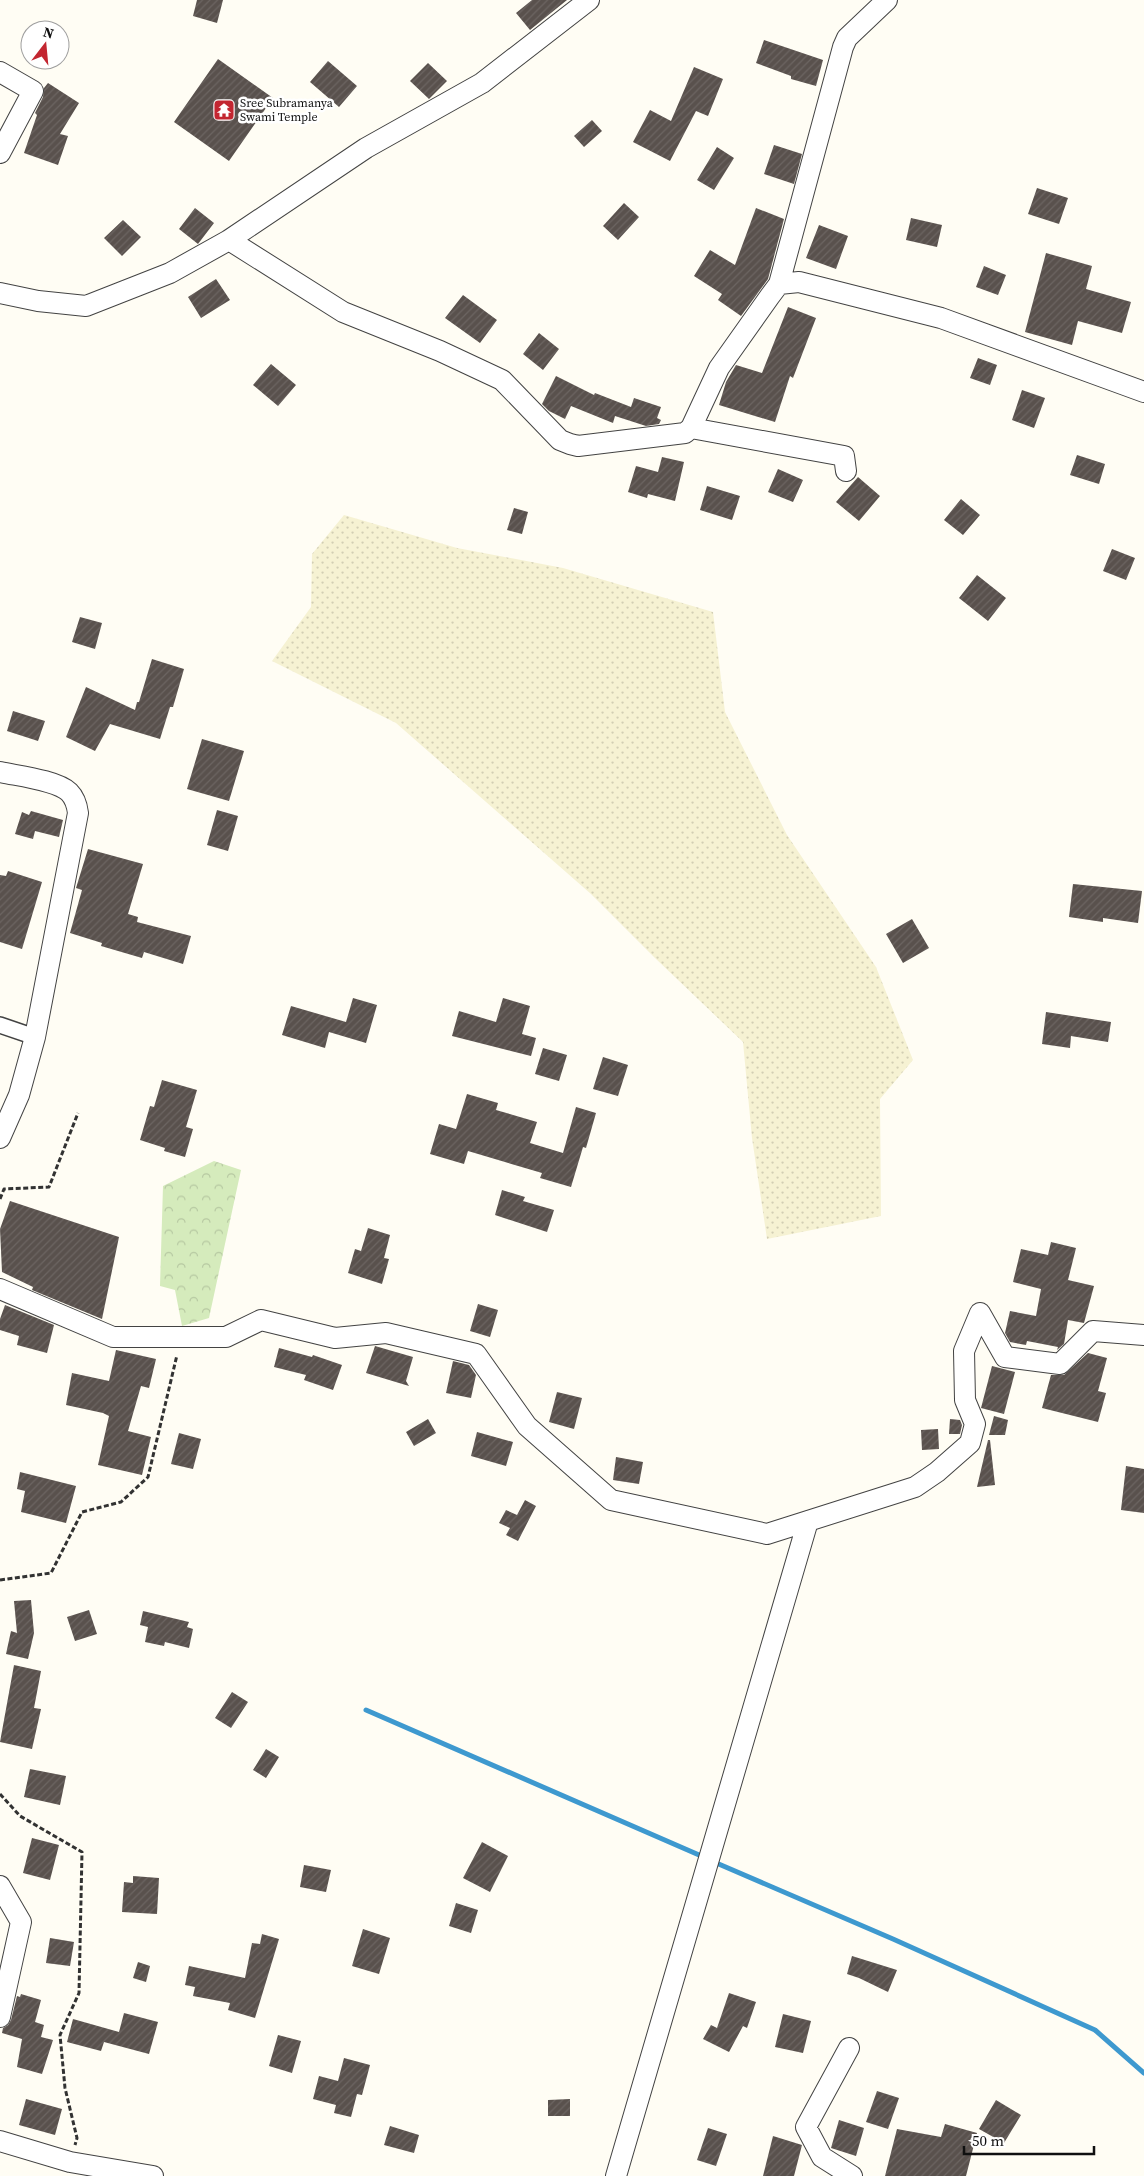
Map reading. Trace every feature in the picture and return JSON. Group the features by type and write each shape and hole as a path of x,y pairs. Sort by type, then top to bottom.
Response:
{"street":[{"path":"0,293 38,302 86,306 170,272 229,240 366,148 482,83 589,0"},
{"path":"229,240 343,312 440,351 502,380 560,440 578,446 685,433 691,428 719,368 780,284 843,47 847,38 887,0"},
{"path":"0,72 33,91 0,153"},
{"path":"780,284 799,282 941,318 1144,392"},
{"path":"691,428 844,456 846,471"},
{"path":"0,772 59,786 69,792 77,803 77,824 35,1036 19,1095 0,1138"},
{"path":"0,1025 35,1036"},
{"path":"0,1289 113,1337 226,1337 261,1320 335,1338 386,1333 476,1354 527,1426 611,1500 767,1534 915,1487 937,1472 970,1443 975,1424 965,1400 964,1351 980,1313 1005,1357 1060,1364 1093,1331 1144,1336"},
{"path":"616,2176 808,1521"},
{"path":"0,1886 21,1922 0,2017"},
{"path":"849,2048 806,2127 822,2157 852,2176"},
{"path":"0,2141 70,2162 153,2176"}],"path":[{"path":"0,1199 4,1190 50,1187 78,1114"},
{"path":"0,1580 50,1573 82,1512 121,1502 148,1477 182,1337"},
{"path":"0,1794 20,1816 82,1852 78,1994 60,2035 65,2088 77,2138 70,2162"}],"shaded area":[{"path":"344,515 457,548 563,568 713,612 725,712 787,835 876,967 913,1060 880,1099 881,1216 767,1239 752,1138 743,1042 591,894 396,723 272,661 311,607 312,554"}],"green space":[{"path":"214,1161 241,1170 209,1318 182,1326 175,1290 160,1286 163,1186"}],"building":[{"path":"197,0 223,0 217,23 193,16"},
{"path":"532,0 567,0 530,30 516,13"},
{"path":"764,40 823,60 816,86 791,79 791,76 756,63"},
{"name":"Sree Subramanya Swami Temple","path":"218,59 273,98 229,161 174,122"},
{"path":"328,61 357,86 339,107 310,82"},
{"path":"428,63 447,81 429,99 410,81"},
{"path":"694,67 723,79 708,116 696,111 670,161 633,142 650,110 671,121"},
{"path":"48,83 79,103 60,134 68,136 58,165 24,153 37,115 35,113 43,97 44,88"},
{"path":"592,120 602,131 584,147 574,136"},
{"path":"774,145 802,154 794,184 764,174"},
{"path":"717,147 734,158 714,190 697,180"},
{"path":"1037,188 1068,198 1059,224 1028,214"},
{"path":"624,203 639,217 618,240 603,226"},
{"path":"195,208 214,223 198,244 179,229"},
{"path":"756,208 784,219 768,279 741,316 718,300 722,294 694,276 710,250 735,265"},
{"path":"911,218 942,225 937,247 906,240"},
{"path":"123,220 141,237 122,256 104,238"},
{"path":"819,225 848,236 836,269 806,258"},
{"path":"1046,253 1092,266 1086,289 1131,302 1122,333 1078,321 1072,345 1025,332"},
{"path":"984,266 1006,275 998,295 976,287"},
{"path":"216,279 230,300 201,318 188,297"},
{"path":"463,295 497,320 480,343 445,318"},
{"path":"788,307 816,318 793,378 790,376 775,422 719,405 726,382 736,365 762,373"},
{"path":"539,333 559,349 543,370 523,354"},
{"path":"978,358 997,365 990,385 970,378"},
{"path":"271,364 296,385 278,406 253,385"},
{"path":"556,376 594,395 595,393 631,407 634,398 661,407 657,418 661,420 659,424 646,426 615,416 613,423 571,406 565,419 549,411 542,404"},
{"path":"1022,390 1045,398 1034,428 1012,420"},
{"path":"1077,455 1105,464 1099,484 1070,475"},
{"path":"662,457 684,462 675,501 648,494 647,498 628,492 636,466 658,472"},
{"path":"778,469 803,480 793,502 768,492"},
{"path":"858,477 880,496 859,521 836,502"},
{"path":"707,486 740,496 732,520 700,510"},
{"path":"961,499 980,515 963,535 944,520"},
{"path":"514,508 528,512 522,534 507,530"},
{"path":"1112,549 1135,558 1126,580 1103,571"},
{"path":"977,575 1006,598 988,621 959,598"},
{"path":"80,617 102,623 95,649 72,642"},
{"path":"152,659 184,669 173,707 170,707 160,739 110,724 95,751 66,737 86,687 135,710"},
{"path":"13,711 45,721 38,741 7,731"},
{"path":"202,739 244,751 229,801 187,789"},
{"path":"217,810 238,816 228,851 207,845"},
{"path":"31,811 63,820 59,837 35,831 33,839 15,834 22,812 29,815"},
{"path":"88,849 143,864 128,914 138,917 137,922 191,936 183,964 144,952 142,958 101,946 102,943 70,933 82,890 76,888"},
{"path":"8,871 42,882 22,949 0,942 0,875 6,876"},
{"path":"1073,884 1142,891 1138,923 1103,918 1103,922 1069,917"},
{"path":"912,919 929,948 903,963 886,934"},
{"path":"353,998 377,1005 366,1043 329,1032 325,1048 282,1035 291,1006 346,1022"},
{"path":"503,998 530,1006 522,1034 536,1038 531,1056 452,1036 459,1011 496,1022"},
{"path":"1046,1012 1111,1022 1108,1042 1071,1036 1070,1048 1042,1044"},
{"path":"543,1048 567,1055 559,1081 535,1074"},
{"path":"603,1057 628,1065 618,1096 593,1089"},
{"path":"162,1080 197,1090 186,1127 193,1129 185,1157 164,1151 165,1148 140,1140 150,1106 154,1107"},
{"path":"467,1094 498,1103 496,1110 537,1122 530,1143 563,1153 576,1107 596,1113 586,1148 583,1147 571,1187 540,1178 542,1173 468,1151 464,1164 430,1154 439,1124 456,1129"},
{"path":"502,1190 525,1197 523,1201 554,1210 547,1232 495,1215"},
{"path":"10,1201 119,1237 102,1319 32,1290 33,1287 2,1272 0,1229"},
{"path":"368,1228 390,1235 384,1258 389,1259 382,1284 348,1273 355,1249 361,1251"},
{"path":"1051,1242 1076,1248 1068,1280 1094,1286 1084,1323 1068,1320 1064,1344 1057,1350 1058,1347 1027,1341 1026,1345 1010,1342 1005,1333 1010,1311 1036,1316 1041,1289 1013,1282 1021,1249 1048,1255"},
{"path":"478,1304 498,1310 490,1337 470,1331"},
{"path":"5,1305 54,1325 47,1353 17,1345 19,1336 0,1330 0,1319"},
{"path":"375,1346 413,1357 406,1381 409,1386 366,1373"},
{"path":"279,1348 312,1357 313,1355 342,1365 333,1390 304,1380 306,1375 274,1367"},
{"path":"116,1350 156,1359 149,1388 141,1386 128,1431 151,1437 142,1475 98,1465 109,1416 66,1405 72,1373 109,1381"},
{"path":"1088,1353 1107,1358 1098,1391 1106,1393 1098,1422 1042,1408 1051,1375 1064,1375"},
{"path":"453,1361 469,1365 476,1375 471,1398 446,1393"},
{"path":"992,1366 1015,1372 1004,1414 981,1408"},
{"path":"557,1392 582,1398 574,1429 549,1422"},
{"path":"994,1416 1008,1420 1005,1435 989,1435"},
{"path":"428,1419 436,1433 414,1446 406,1432"},
{"path":"950,1419 960,1420 962,1425 960,1434 949,1434"},
{"path":"938,1429 939,1449 922,1450 921,1430"},
{"path":"477,1432 513,1442 506,1466 471,1456"},
{"path":"179,1433 201,1439 193,1469 171,1464"},
{"path":"988,1440 990,1440 995,1485 977,1487"},
{"path":"616,1457 643,1462 639,1484 613,1480"},
{"path":"1126,1466 1144,1469 1144,1513 1121,1510"},
{"path":"20,1472 76,1486 66,1523 21,1512 25,1491 17,1489"},
{"path":"525,1500 536,1506 518,1541 506,1535 510,1528 499,1523 506,1510 517,1515"},
{"path":"31,1600 34,1633 28,1659 6,1654 11,1631 17,1633 14,1601"},
{"path":"89,1610 97,1634 75,1641 67,1617"},
{"path":"143,1611 189,1622 187,1627 193,1629 189,1648 165,1642 164,1646 145,1642 148,1627 140,1625"},
{"path":"14,1665 41,1671 34,1708 41,1709 32,1749 0,1742"},
{"path":"232,1692 248,1702 231,1728 215,1718"},
{"path":"266,1749 279,1757 266,1778 253,1770"},
{"path":"30,1769 66,1776 60,1805 24,1797"},
{"path":"32,1838 59,1845 50,1880 23,1873"},
{"path":"482,1842 508,1856 490,1892 463,1878"},
{"path":"304,1865 331,1870 326,1892 300,1887"},
{"path":"133,1876 159,1878 157,1914 122,1912 124,1882 133,1883"},
{"path":"456,1903 478,1910 471,1933 449,1926"},
{"path":"363,1929 390,1938 379,1974 352,1966"},
{"path":"262,1934 279,1939 255,2018 228,2010 230,2003 193,1996 195,1987 185,1985 189,1966 245,1978 252,1943 260,1944"},
{"path":"50,1938 74,1942 70,1966 46,1963"},
{"path":"852,1956 897,1970 888,1992 847,1974"},
{"path":"138,1962 150,1966 146,1982 133,1978"},
{"path":"729,1993 756,2002 747,2028 743,2026 729,2052 703,2039 711,2025 717,2028"},
{"path":"21,1994 41,2000 35,2022 44,2025 41,2037 53,2040 42,2074 17,2067 22,2039 2,2033 3,2028 11,2020 17,1996 20,1997"},
{"path":"124,2013 158,2022 149,2054 104,2042 101,2051 67,2042 73,2019 119,2032"},
{"path":"783,2014 811,2021 803,2053 775,2047"},
{"path":"278,2035 301,2041 292,2073 269,2066"},
{"path":"344,2058 370,2065 362,2095 357,2094 351,2117 334,2113 336,2105 313,2099 319,2076 338,2081"},
{"path":"877,2091 899,2098 888,2129 866,2122"},
{"path":"26,2099 62,2109 55,2135 19,2125"},
{"path":"570,2099 570,2116 548,2116 548,2100"},
{"path":"996,2100 1021,2115 1004,2143 979,2129"},
{"path":"839,2120 864,2128 856,2156 831,2148"},
{"path":"945,2124 977,2133 966,2176 885,2176 897,2129 941,2137"},
{"path":"390,2126 419,2135 414,2153 384,2145"},
{"path":"708,2128 727,2134 716,2166 697,2160"},
{"path":"773,2136 802,2145 794,2176 763,2176"}],"waterway":[{"path":"366,1710 706,1858"},
{"path":"714,1862 893,1939 1095,2030 1144,2073"}],"place":[{"name":"Sree Subramanya Swami Temple","path":"224,110"}]}
